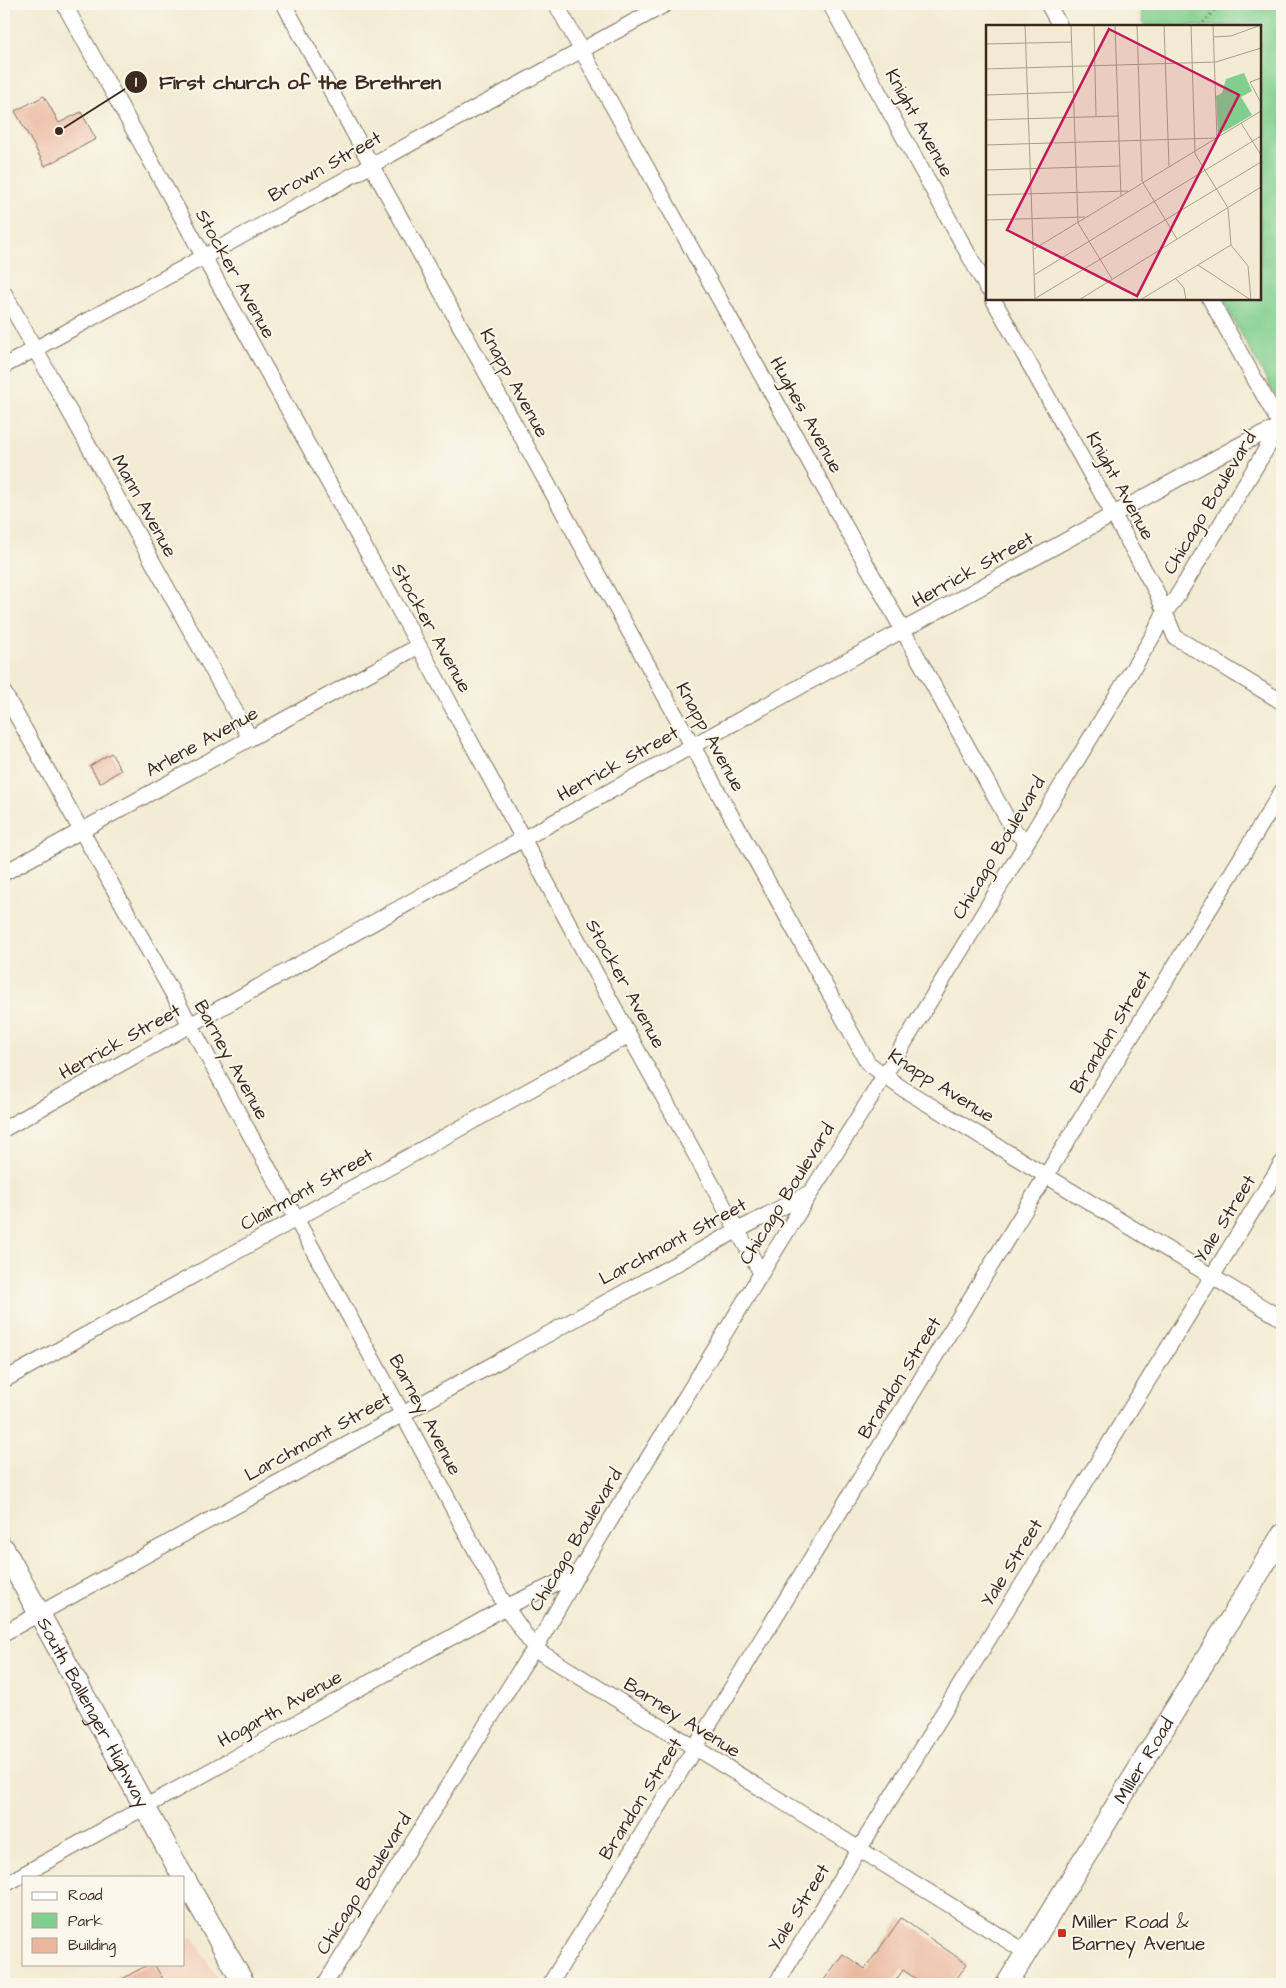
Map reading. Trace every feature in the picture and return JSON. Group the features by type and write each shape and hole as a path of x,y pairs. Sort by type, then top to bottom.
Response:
{"main road":[{"name":"Miller Road","path":"1007,1984 1282,1535"},
{"name":"South Ballenger Highway","path":"4,1549 182,1876"},
{"name":"South Ballenger Highway","path":"185,1881 244,1984"}],"street":[{"name":"Stocker Avenue","path":"64,4 419,646 629,1034 762,1273"},
{"name":"Knapp Avenue","path":"284,4 371,165 868,1063 883,1076 1282,1318"},
{"name":"Hughes Avenue","path":"556,4 902,632 1014,831 1026,840"},
{"name":"Brown Street","path":"4,366 202,256 666,4"},
{"name":"Knight Avenue","path":"830,4 986,286"},
{"path":"1048,4 1059,25"},
{"name":"Mann Avenue","path":"4,293 250,738"},
{"name":"Knight Avenue","path":"994,300 1156,592 1175,637 1282,702"},
{"path":"1211,300 1281,425"},
{"name":"Herrick Street","path":"4,1129 523,839 1245,442 1281,425"},
{"name":"Chicago Boulevard","path":"325,1984 534,1649 810,1192 883,1076 1154,634 1164,613 1176,598 1281,425"},
{"name":"Arlene Avenue","path":"4,873 419,646"},
{"name":"Barney Avenue","path":"4,693 191,1026 506,1607 534,1649 1026,1952"},
{"name":"Brandon Street","path":"550,1984 1282,791"},
{"name":"Clairmont Street","path":"4,1380 629,1034"},
{"name":"Yale Street","path":"776,1984 1282,1163"},
{"name":"Larchmont Street","path":"4,1633 402,1413 810,1192"},
{"name":"Hogarth Avenue","path":"4,1885 506,1607 578,1574"}],"path":[{"path":"1201,25 1220,4"}],"shaded area":[{"path":"193,1936 221,1984 105,1984 138,1966 185,1966 185,1940"}],"green space":[{"path":"1140,4 1282,4 1282,397 1273,392 1223,300 1261,300 1261,25 1144,25"}],"building":[{"path":"44,96 59,123 81,112 96,139 45,166 15,111"},
{"path":"111,753 121,770 100,783 90,766"},
{"path":"901,1918 967,1964 953,1984 923,1984 903,1970 893,1984 821,1984 843,1954 865,1969"},
{"path":"145,1966 155,1966 166,1984 113,1984"}],"place":[{"name":"First church of the Brethren","path":"59,131"},
{"name":"Miller Road & Barney Avenue","path":"1062,1933"}]}
